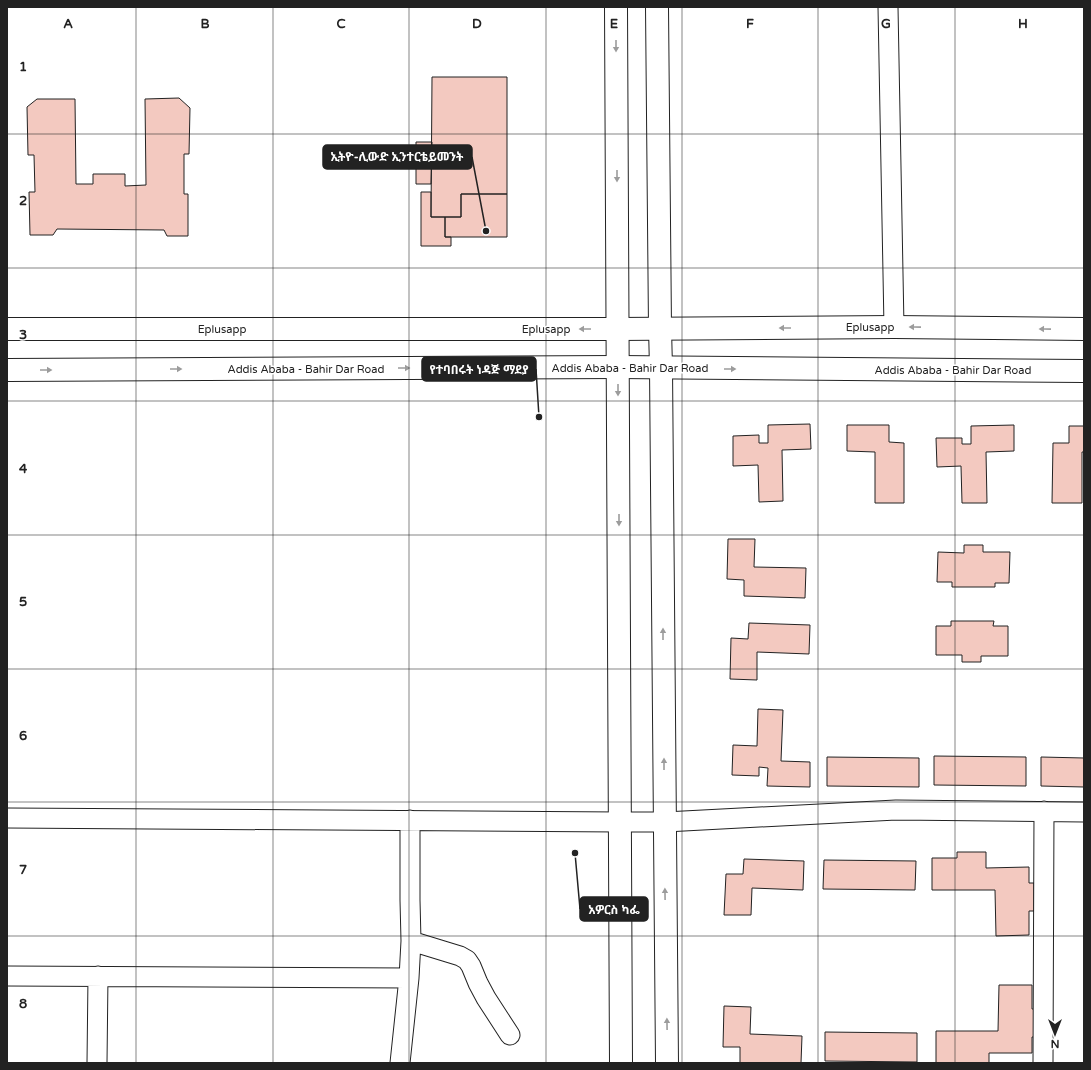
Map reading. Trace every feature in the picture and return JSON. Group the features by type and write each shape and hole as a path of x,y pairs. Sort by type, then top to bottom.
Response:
{"main road":[{"path":"616,7 621,1063"},
{"path":"657,7 667,1063"},
{"name":"Eplusapp","path":"7,329 617,329 894,327 1084,329"},
{"name":"Addis Ababa - Bahir Dar Road","path":"7,370 618,367 1084,371"}],"street":[{"path":"888,7 894,327"},
{"path":"7,818 665,822 896,810 1084,812"},
{"path":"1042,1063 1044,811"},
{"path":"400,1063 409,978 411,942 410,820"},
{"path":"411,942 460,956 467,960 481,988 510,1035"},
{"path":"7,976 409,978"},
{"path":"97,1063 98,976"}],"building":[{"path":"432,77 507,77 507,194 461,194 461,217 431,217"},
{"path":"179,98 190,108 189,154 184,154 184,194 188,194 188,236 167,236 164,230 57,229 53,235 30,235 29,192 35,192 34,155 28,155 27,107 37,99 75,99 76,184 93,184 93,174 125,174 125,186 146,185 145,99"},
{"path":"416,142 432,142 431,184 416,184"},
{"path":"421,192 431,192 431,217 445,217 445,237 451,237 451,246 421,246"},
{"path":"461,194 507,194 507,237 445,237 445,217 461,217"},
{"path":"810,424 811,449 782,450 783,501 759,502 758,465 733,466 733,436 759,435 759,443 768,443 768,425"},
{"path":"847,425 889,425 889,442 904,443 904,503 875,503 875,452 847,451"},
{"path":"1014,425 1014,451 986,452 987,503 962,503 961,466 937,467 936,438 962,438 962,444 971,444 971,426"},
{"path":"1069,426 1084,426 1084,452 1082,452 1082,503 1052,503 1053,443 1069,443"},
{"path":"728,539 755,539 754,567 806,568 805,598 744,596 744,580 727,579"},
{"path":"964,545 983,545 983,552 1010,552 1009,583 995,583 995,587 952,587 952,582 937,582 938,552 964,553"},
{"path":"951,621 994,621 993,626 1008,626 1008,656 981,656 981,662 962,662 962,655 936,655 936,626 951,626"},
{"path":"749,623 810,625 809,654 757,652 757,680 730,679 731,638 748,639"},
{"path":"758,709 783,710 781,761 810,762 810,787 767,786 768,768 759,767 759,776 732,775 733,745 757,746"},
{"path":"934,756 1026,757 1026,786 934,785"},
{"path":"827,757 919,758 919,787 827,786"},
{"path":"1041,757 1084,758 1084,787 1041,786"},
{"path":"957,852 986,852 986,868 1029,867 1029,883 1034,883 1034,911 1029,911 1029,935 996,936 995,890 932,890 932,858 957,858"},
{"path":"744,859 804,861 803,890 752,888 751,915 724,915 726,874 743,874"},
{"path":"824,860 916,861 915,890 823,889"},
{"path":"999,985 1032,985 1032,1009 1038,1009 1037,1037 1032,1037 1032,1053 989,1053 989,1063 936,1063 936,1031 998,1031"},
{"path":"724,1006 751,1007 750,1034 802,1036 801,1063 740,1063 740,1047 723,1047"},
{"path":"825,1032 917,1033 917,1062 825,1061"}],"place":[{"name":"ኢትዮ-ሊውድ ኢንተርቴይመንት","path":"486,231"},
{"name":"የተባበሩት ነዳጅ ማደያ","path":"539,417"},
{"name":"አዎርስ ካፌ","path":"575,853"}]}
